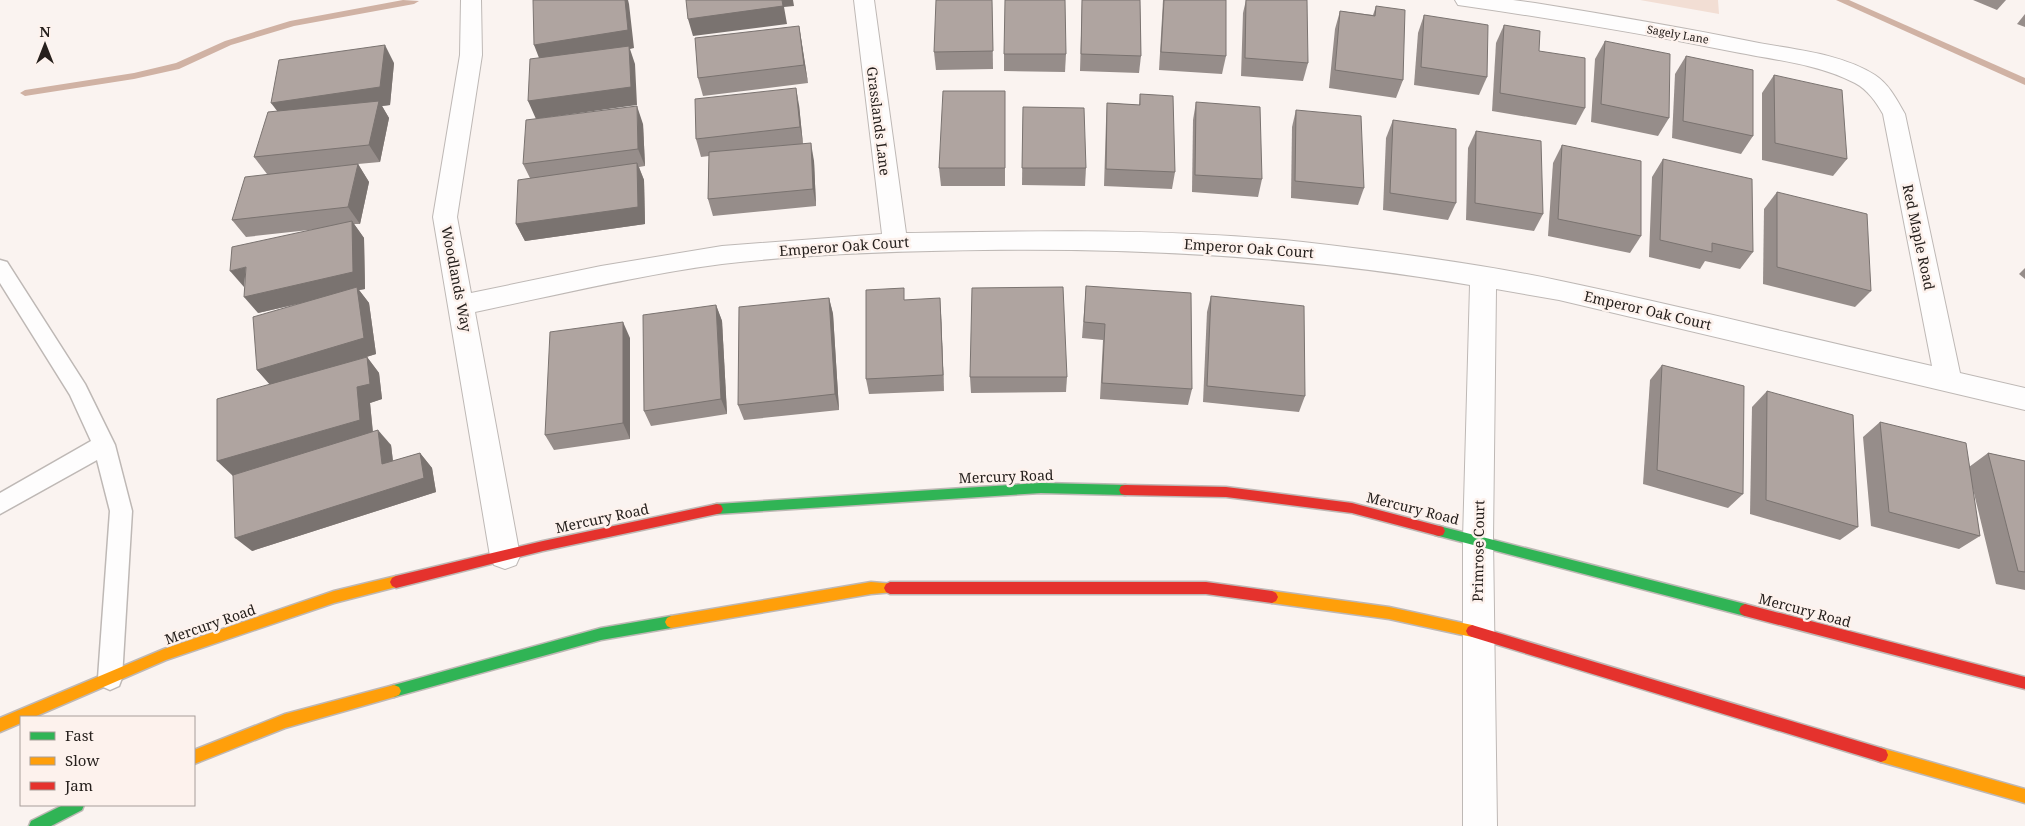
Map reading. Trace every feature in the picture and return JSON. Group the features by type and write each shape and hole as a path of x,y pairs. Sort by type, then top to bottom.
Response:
{"main road":[{"name":"Mercury Road","path":"21,716 164,655 334,597 543,546 715,510 1041,488 1226,492 1352,508 1478,539 2025,683"},
{"path":"195,756 285,721 601,634 871,588 1206,588 1390,613 1478,632 1944,774 2025,796"},
{"name":"Mercury Road","path":"0,725 20,716"},
{"path":"36,826 75,806"}],"street":[{"name":"Woodlands Way","path":"471,0 471,55 445,217 505,556"},
{"name":"Grasslands Lane","path":"864,0 895,242"},
{"name":"Sagely Lane","path":"1465,0 1699,37 1788,56 1846,71 1865,78 1882,93"},
{"name":"Red Maple Road","path":"1882,93 1894,114 1950,383"},
{"name":"Emperor Oak Court","path":"462,305 600,276 722,255 895,242 1064,240 1182,243 1300,251 1410,265 1559,290 1706,323 2025,400"},
{"name":"Primrose Court","path":"1480,826 1478,539 1483,277"}],"lane":[{"path":"0,267 78,390 104,445 121,511 110,678"},
{"path":"0,504 104,445"}],"shaded area":[{"path":"1640,0 1718,0 1719,14"}],"building":[{"path":"533,0 625,0 628,30 534,45"},
{"path":"686,0 782,0 783,6 688,19"},
{"path":"936,0 992,0 993,51 934,52"},
{"path":"1005,0 1065,0 1066,54 1004,54"},
{"path":"1082,0 1140,0 1141,56 1081,54"},
{"path":"1164,0 1226,0 1226,56 1161,52"},
{"path":"1246,0 1307,0 1308,63 1245,58"},
{"path":"1376,6 1405,10 1403,80 1335,70 1340,11 1375,16"},
{"path":"1424,15 1488,25 1487,77 1421,67"},
{"path":"1504,25 1540,31 1539,51 1585,58 1585,108 1500,93"},
{"path":"799,26 804,65 698,78 695,38"},
{"path":"1605,41 1670,54 1669,118 1601,104"},
{"path":"385,45 380,87 271,103 279,60"},
{"path":"629,46 631,87 528,101 530,59"},
{"path":"1686,56 1753,70 1753,136 1683,121"},
{"path":"1774,75 1842,90 1847,159 1775,143"},
{"path":"796,88 800,127 696,139 695,99"},
{"path":"943,91 1005,91 1005,168 939,168"},
{"path":"1140,94 1173,96 1175,172 1106,169 1107,103 1140,105"},
{"path":"379,101 369,145 254,157 268,112"},
{"path":"1196,102 1260,107 1262,179 1195,175"},
{"path":"637,106 638,149 523,164 526,120"},
{"path":"1023,107 1084,108 1086,168 1022,168"},
{"path":"1296,110 1361,116 1364,188 1295,181"},
{"path":"1393,120 1456,129 1456,203 1390,193"},
{"path":"1476,131 1541,141 1543,214 1475,203"},
{"path":"811,143 813,189 708,199 709,152"},
{"path":"1562,145 1641,161 1641,236 1558,219"},
{"path":"1663,159 1752,179 1753,252 1712,243 1712,252 1660,240"},
{"path":"637,163 638,207 516,224 518,180"},
{"path":"358,164 348,207 232,220 245,177"},
{"path":"1777,192 1867,214 1871,291 1777,267"},
{"path":"352,221 353,272 244,297 246,267 230,271 232,247"},
{"path":"1086,286 1191,293 1192,389 1102,383 1105,324 1084,322"},
{"path":"357,287 364,338 257,370 253,317"},
{"path":"1063,287 1067,377 970,377 972,288"},
{"path":"904,288 904,300 940,298 943,375 866,379 866,290"},
{"path":"1211,296 1304,306 1305,396 1207,386"},
{"path":"829,298 835,394 738,405 739,307"},
{"path":"716,305 721,399 644,411 643,315"},
{"path":"623,322 623,423 545,435 550,332"},
{"path":"367,357 370,384 357,387 360,420 217,461 217,399"},
{"path":"1662,365 1744,386 1743,494 1657,470"},
{"path":"1767,391 1853,415 1858,527 1766,500"},
{"path":"1880,422 1966,443 1980,536 1889,512"},
{"path":"378,430 382,464 420,453 424,478 235,538 233,475"},
{"path":"1988,453 2025,461 2025,572 2018,571"}],"waterway":[{"path":"1841,0 2025,82"},
{"path":"25,93 134,76 179,66 228,43 293,23 414,1"}],"traffic: fast":[{"path":"717,509 1041,488 1125,490"},
{"path":"1439,531 1745,610"},
{"path":"394,691 601,634 671,622"},
{"path":"36,826 75,806"}],"traffic: slow":[{"path":"21,716 164,655 334,597 396,582"},
{"path":"671,622 871,588 890,588"},
{"path":"1272,597 1389,613 1472,631"},
{"path":"195,757 285,721 394,691"},
{"path":"0,725 20,716"},
{"path":"1881,755 2025,796"}],"traffic: jam":[{"path":"1125,490 1226,492 1352,508 1439,531"},
{"path":"396,582 543,546 717,509"},
{"path":"890,588 1206,588 1272,597"},
{"path":"1745,610 2025,683"},
{"path":"1472,631 1881,755"}]}
